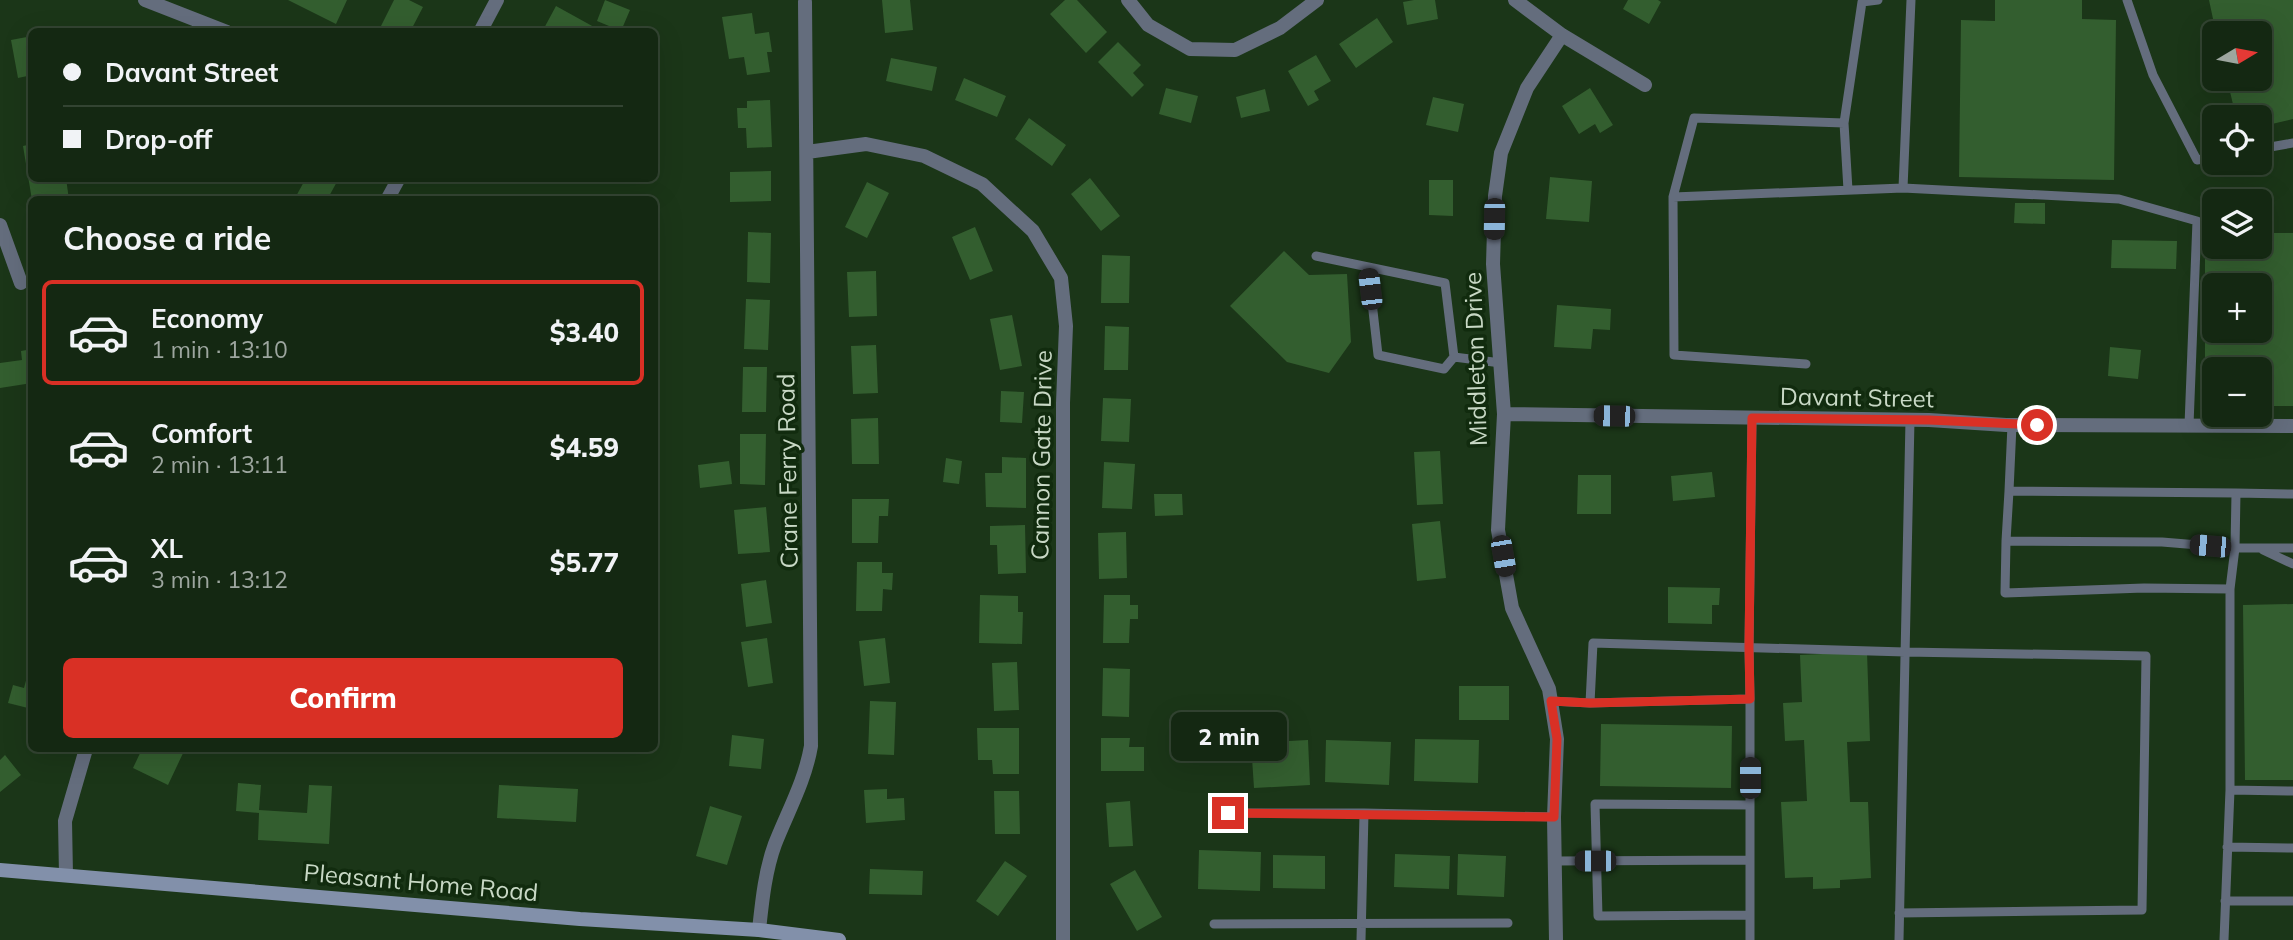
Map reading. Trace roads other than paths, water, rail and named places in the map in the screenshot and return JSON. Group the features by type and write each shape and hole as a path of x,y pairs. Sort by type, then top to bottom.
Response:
{"main road":[{"name":"Pleasant Home Road","path":"0,870 579,919 759,930 839,940"}],"street":[{"path":"145,0 217,28"},
{"path":"483,28 497,0"},
{"path":"1128,0 1148,24 1190,49 1235,50 1280,28 1317,0"},
{"path":"1515,0 1562,34 1645,85"},
{"name":"Crane Ferry Road","path":"759,930 775,845 807,768 811,746 805,2"},
{"name":"Middleton Drive","path":"1556,940 1554,817 1557,739 1549,689 1512,608 1498,530 1504,414 1493,264 1495,197 1501,153 1527,88 1562,34"},
{"name":"Cannon Gate Drive","path":"807,152 866,144 924,156 982,184 1033,231 1061,278 1066,326 1063,403 1063,940"},
{"path":"0,225 21,283"},
{"name":"Davant Street","path":"1504,414 1910,420 2012,425 2293,426"},
{"path":"66,875 65,821 85,752"}],"lane":[{"path":"1848,190 1844,123 1862,2 1878,0"},
{"path":"1903,188 1911,0"},
{"path":"2127,0 2154,75 2197,160 2202,159"},
{"path":"1807,364 1674,355 1673,197 1694,118 1844,123"},
{"path":"2272,147 2293,143"},
{"path":"1673,197 1903,188 2119,198 2197,221 2189,425"},
{"path":"1316,256 1446,283 1454,358 1444,369 1378,355 1368,267"},
{"path":"1454,358 1501,363"},
{"path":"1750,940 1749,647 1752,418"},
{"path":"1899,940 1910,420"},
{"path":"2012,425 2004,593 2144,588 2230,589"},
{"path":"2009,491 2293,494"},
{"path":"2224,940 2230,790 2230,589 2235,548 2236,493"},
{"path":"2006,541 2162,542 2235,548 2293,548"},
{"path":"2258,548 2293,564"},
{"path":"1590,703 1593,643 2146,656 2142,909 1899,914"},
{"path":"1551,701 1590,703 1750,699"},
{"path":"2230,790 2293,791"},
{"path":"1750,804 1595,804 1598,916 1750,915"},
{"path":"1228,813 1554,817"},
{"path":"1360,940 1364,813"},
{"path":"2227,847 2293,848"},
{"path":"1555,861 1750,860"},
{"path":"2225,901 2293,901"},
{"path":"1214,924 1508,923"}]}
